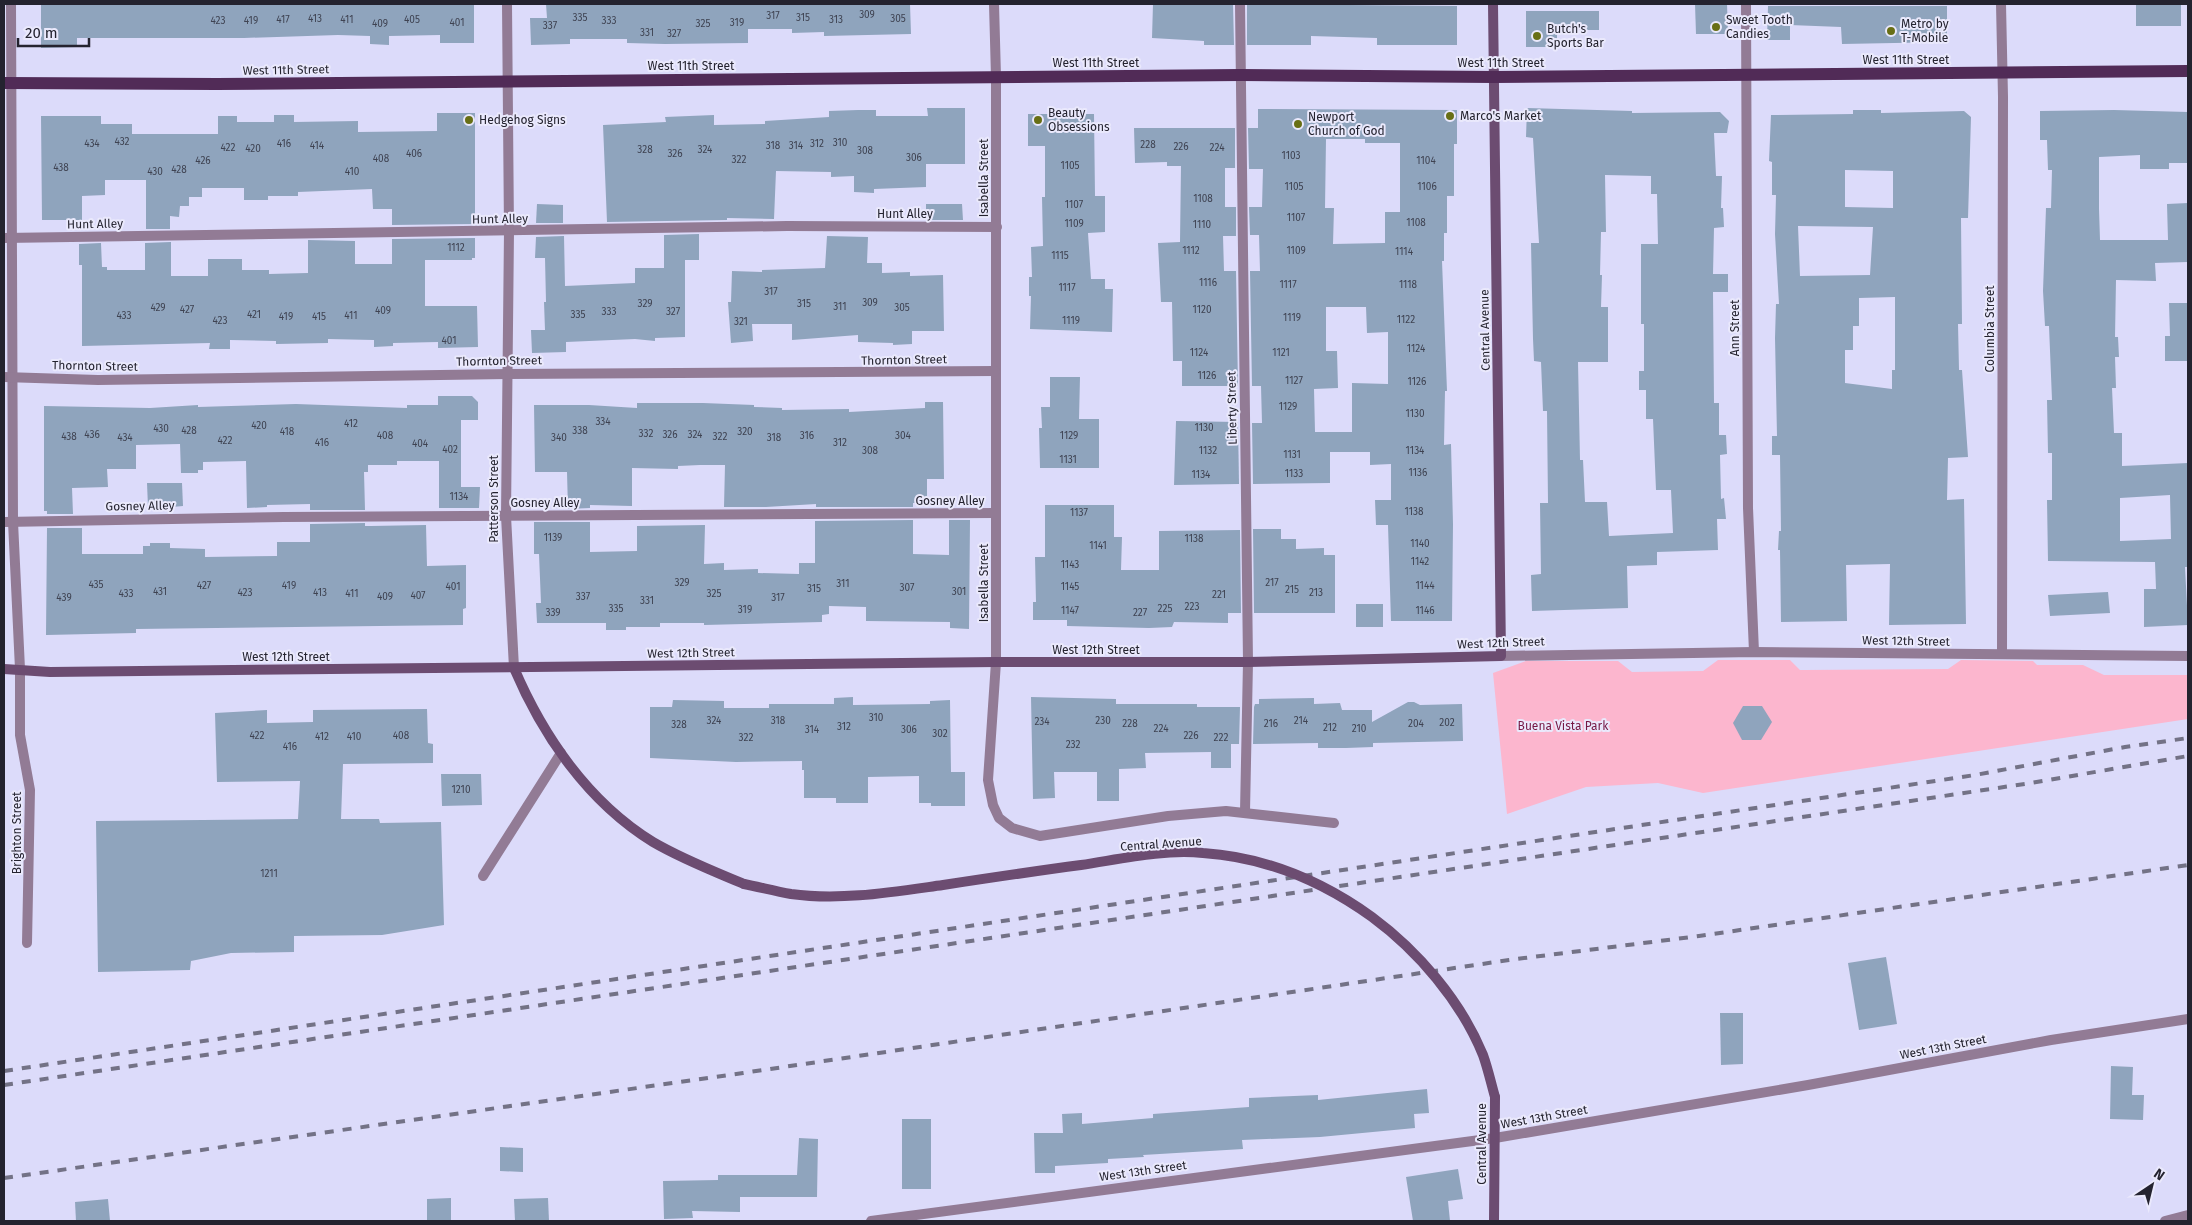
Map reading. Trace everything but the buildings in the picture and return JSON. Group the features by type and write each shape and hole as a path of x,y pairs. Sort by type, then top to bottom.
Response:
{"main road":[{"name":"West 11th Street","path":"8,84 1240,75 1494,77 2188,71"}],"street":[{"name":"Brighton Street","path":"11,4 8,84 8,522 20,669 20,735 30,790 27,942"},
{"name":"Patterson Street","path":"507,4 509,231 506,516 514,668 528,700 560,753 575,772 615,812 652,842 688,861 744,884"},
{"name":"Isabella Street","path":"994,4 997,227 995,371 996,662 988,780 993,805 998,818 1012,828 1040,836 1168,816 1226,811 1334,823"},
{"name":"Liberty Street","path":"1240,4 1248,662 1245,812"},
{"name":"Central Avenue","path":"1493,4 1501,656"},
{"name":"Ann Street","path":"1746,4 1748,498 1754,652"},
{"name":"Columbia Street","path":"2000,4 2002,654"},
{"name":"Hunt Alley","path":"8,238 787,226 997,227"},
{"name":"Thornton Street","path":"8,377 98,380 508,374 995,371"},
{"name":"Gosney Alley","path":"8,522 118,518 996,513"},
{"name":"West 12th Street","path":"4,669 50,672 996,662 1248,662 1754,652 2188,656"},
{"path":"483,876 560,753"},
{"name":"Central Avenue","path":"744,884 791,894 830,896 881,894 1148,855 1200,852 1237,856 1282,868 1321,886 1360,908 1399,937 1434,977 1464,1018 1482,1055 1495,1097 1494,1221"},
{"name":"West 13th Street","path":"871,1221 1495,1138 1808,1085 2022,1045 2188,1019"},
{"path":"2165,1221 2188,1215"}],"green space":[{"name":"Buena Vista Park","path":"1718,660 1790,660 1800,670 1948,669 1961,660 2033,661 2037,665 2083,665 2104,675 2188,675 2188,719 1703,793 1658,783 1586,787 1507,814 1493,673 1526,661 1618,661 1632,672 1703,671"}],"railway":[{"path":"4,1071 1975,775 2125,747 2188,738"},
{"path":"4,1085 2031,783 2188,756"},
{"path":"4,1178 743,1073 1509,960 1699,936 2188,865"}],"place":[{"name":"Sweet Tooth Candies","path":"1716,27"},
{"name":"Metro by T-Mobile","path":"1891,31"},
{"name":"Butch's Sports Bar","path":"1537,36"},
{"name":"Marco's Market","path":"1450,116"},
{"name":"Hedgehog Signs","path":"469,120"},
{"name":"Beauty Obsessions","path":"1038,120"},
{"name":"Newport Church of God","path":"1298,124"}]}
